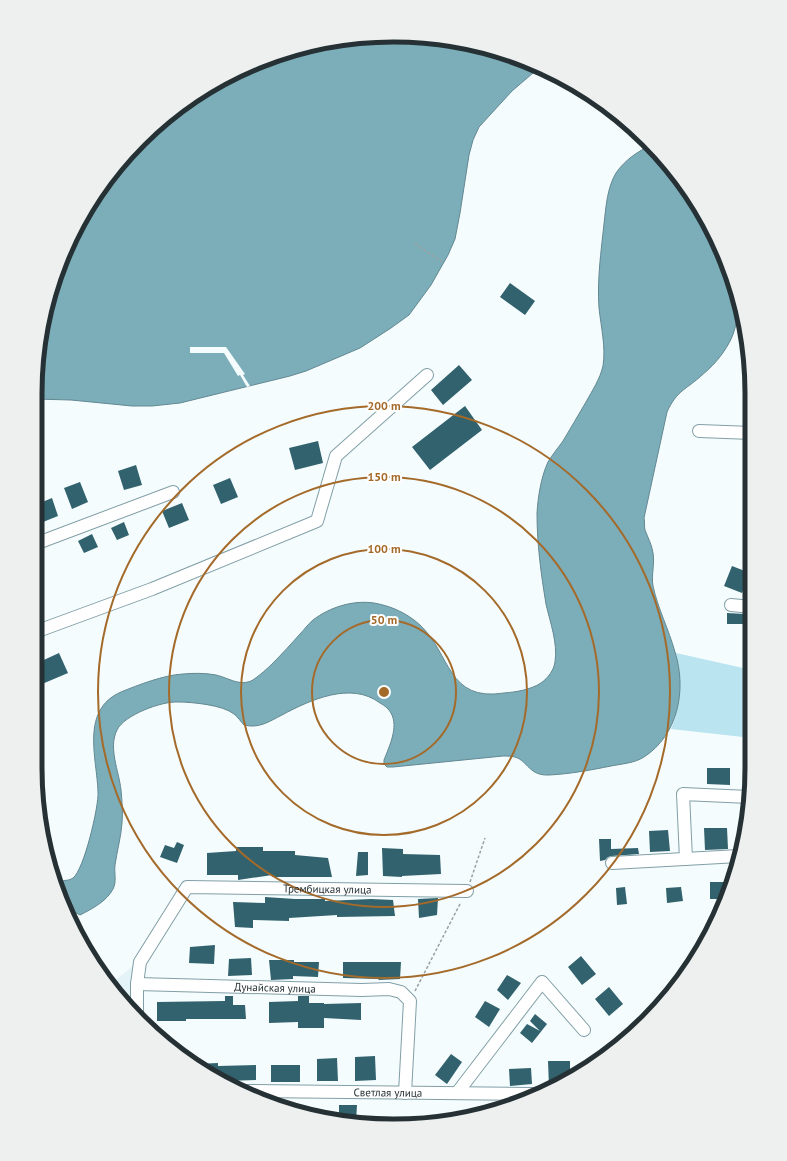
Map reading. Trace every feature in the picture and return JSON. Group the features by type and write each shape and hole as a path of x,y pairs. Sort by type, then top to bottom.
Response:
{"street":[{"path":"42,629 152,589 317,522 336,456 427,375"},
{"path":"699,431 745,433"},
{"path":"42,541 173,492"},
{"path":"731,605 745,606"},
{"path":"686,859 683,794 743,797"},
{"path":"612,863 733,856"},
{"name":"Трембицкая улица","path":"136,984 140,962 187,887 466,891"},
{"path":"457,1093 542,982 584,1030"},
{"path":"136,984 137,1007"},
{"name":"Дунайская улица","path":"136,984 362,990 389,989 401,992 410,1001"},
{"path":"405,1092 410,1001"},
{"name":"Светлая улица","path":"257,1091 523,1094"}],"path":[{"path":"415,244 444,264"},
{"path":"410,1001 466,891 484,838"}],"shaded area":[{"path":"371,43 416,43 462,49 484,54 534,72 512,91 479,127 473,140 469,155 455,239 448,255 431,285 409,315 391,328 360,348 306,371 180,403 152,406 132,406 71,400 42,399 45,348 49,325 54,303 69,259 78,238 101,198 129,162 162,129 198,101 238,78 281,61 325,49"},
{"path":"645,148 658,162 686,198 709,238 718,259 733,303 737,320 730,341 718,360 674,399 667,412 644,518 645,530 653,553 653,586 679,667 680,681 677,710 665,737 656,748 636,761 565,774 542,775 533,771 519,759 508,756 387,767 384,764 384,760 394,731 393,719 390,712 382,704 369,697 356,693 331,695 318,699 293,709 269,722 255,726 244,725 235,715 223,708 178,702 154,706 127,719 117,730 115,737 114,752 121,790 122,823 115,865 115,883 113,889 103,901 80,915 73,911 61,880 73,878 82,863 96,810 98,792 94,750 95,723 100,710 108,700 121,692 160,678 187,674 212,674 234,681 244,683 248,682 256,678 271,665 308,625 320,615 334,608 366,602 387,606 404,614 420,625 438,649 452,673 461,683 471,690 485,694 504,693 528,689 544,681 552,671 556,655 541,570 537,525 540,487 548,462 563,441 602,371 604,352 599,308 599,276 607,198 616,173 627,160"},
{"path":"676,653 745,668 745,737 671,729 677,710 679,691"},
{"path":"134,965 134,1004 129,999 115,981"}],"pier":[{"path":"190,347 226,347 245,374 243,375 250,386 247,387 240,375 238,376 224,353 190,353"}],"building":[{"path":"510,283 535,301 525,315 500,297"},
{"path":"459,365 472,380 443,405 431,390"},
{"path":"465,406 482,430 430,470 412,447"},
{"path":"318,441 323,463 295,470 289,448"},
{"path":"136,465 142,485 124,490 118,471"},
{"path":"230,478 238,497 221,504 213,485"},
{"path":"80,482 88,502 72,509 64,488"},
{"path":"52,498 58,516 42,522 42,502"},
{"path":"182,503 189,520 169,528 162,511"},
{"path":"124,522 129,535 117,540 111,528"},
{"path":"92,534 98,547 84,553 78,541"},
{"path":"732,566 745,571 745,586 742,593 724,586"},
{"path":"727,613 745,614 744,624 727,624"},
{"path":"59,653 68,673 42,684 42,661"},
{"path":"707,768 730,768 730,785 707,784"},
{"path":"704,828 727,828 728,849 705,850"},
{"path":"668,830 670,851 650,852 649,831"},
{"path":"599,839 611,839 611,849 638,848 639,854 612,856 600,861"},
{"path":"177,842 184,845 177,863 160,857 165,845 174,848"},
{"path":"236,847 263,847 263,851 295,851 295,855 328,858 332,877 272,877 272,875 238,880 238,875 207,875 207,853 236,851"},
{"path":"382,848 403,849 403,854 440,855 441,874 402,877 383,876"},
{"path":"358,852 368,852 368,875 356,876"},
{"path":"710,882 725,882 719,899 710,899"},
{"path":"625,887 627,904 617,905 616,888"},
{"path":"681,887 683,901 667,903 666,888"},
{"path":"265,897 325,899 325,901 371,899 393,900 395,916 337,917 337,915 289,918 289,921 253,920 253,928 235,927 233,902 265,903"},
{"path":"438,898 437,915 419,918 418,899"},
{"path":"215,945 214,964 189,963 190,947"},
{"path":"581,956 596,974 582,985 568,967"},
{"path":"251,958 252,975 228,976 229,959"},
{"path":"269,960 319,962 318,977 293,976 293,979 271,980"},
{"path":"343,962 401,962 400,979 378,980 379,979 343,978"},
{"path":"507,975 521,983 508,1000 497,990"},
{"path":"609,987 623,1004 609,1016 595,999"},
{"path":"225,996 233,996 233,1005 245,1005 246,1019 186,1019 186,1021 157,1021 157,1002 225,1001"},
{"path":"298,996 309,996 309,1003 361,1003 361,1020 324,1018 324,1028 298,1028 298,1022 269,1023 269,1002 298,1001"},
{"path":"485,1001 500,1009 489,1027 475,1017"},
{"path":"535,1014 547,1024 532,1043 520,1033 527,1024 540,1031 530,1021"},
{"path":"451,1054 462,1062 447,1084 435,1075"},
{"path":"375,1056 376,1080 355,1081 355,1057"},
{"path":"337,1058 338,1081 317,1081 317,1059"},
{"path":"548,1061 570,1061 570,1069 574,1069 549,1083"},
{"path":"218,1063 218,1066 256,1065 256,1080 234,1081 204,1064"},
{"path":"271,1065 300,1065 300,1082 271,1082"},
{"path":"531,1068 532,1084 510,1086 509,1069"},
{"path":"339,1105 357,1105 356,1117 339,1114"}]}
